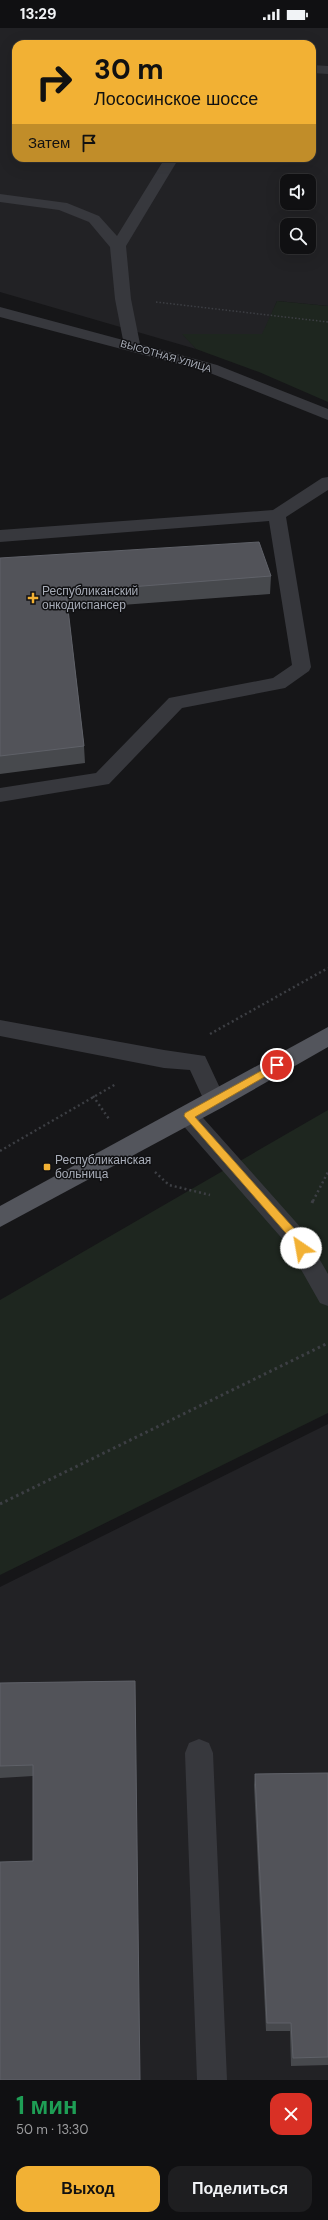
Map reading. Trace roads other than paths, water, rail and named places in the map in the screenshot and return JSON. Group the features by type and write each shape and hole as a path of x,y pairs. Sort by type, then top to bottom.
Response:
{"main road":[{"path":"0,1218 215,1102 328,1036"}],"lane":[{"path":"316,69 328,70"},
{"path":"132,346 123,299 118,246 169,162"},
{"path":"0,198 62,206 88,216 94,219 118,246"},
{"name":"ВЫСОТНАЯ УЛИЦА","path":"0,312 211,368 328,414"},
{"path":"0,536 277,515 328,482"},
{"path":"0,795 102,779 176,704 278,683 302,667 277,515"},
{"path":"0,1028 164,1059 197,1062 215,1102"},
{"path":"188,1116 294,1236 328,1296"},
{"path":"199,1753 212,2080"}],"place":[{"name":"Республиканский онкодиспансер","path":"33,598"},
{"name":"Республиканская больница","path":"47,1167"}]}
